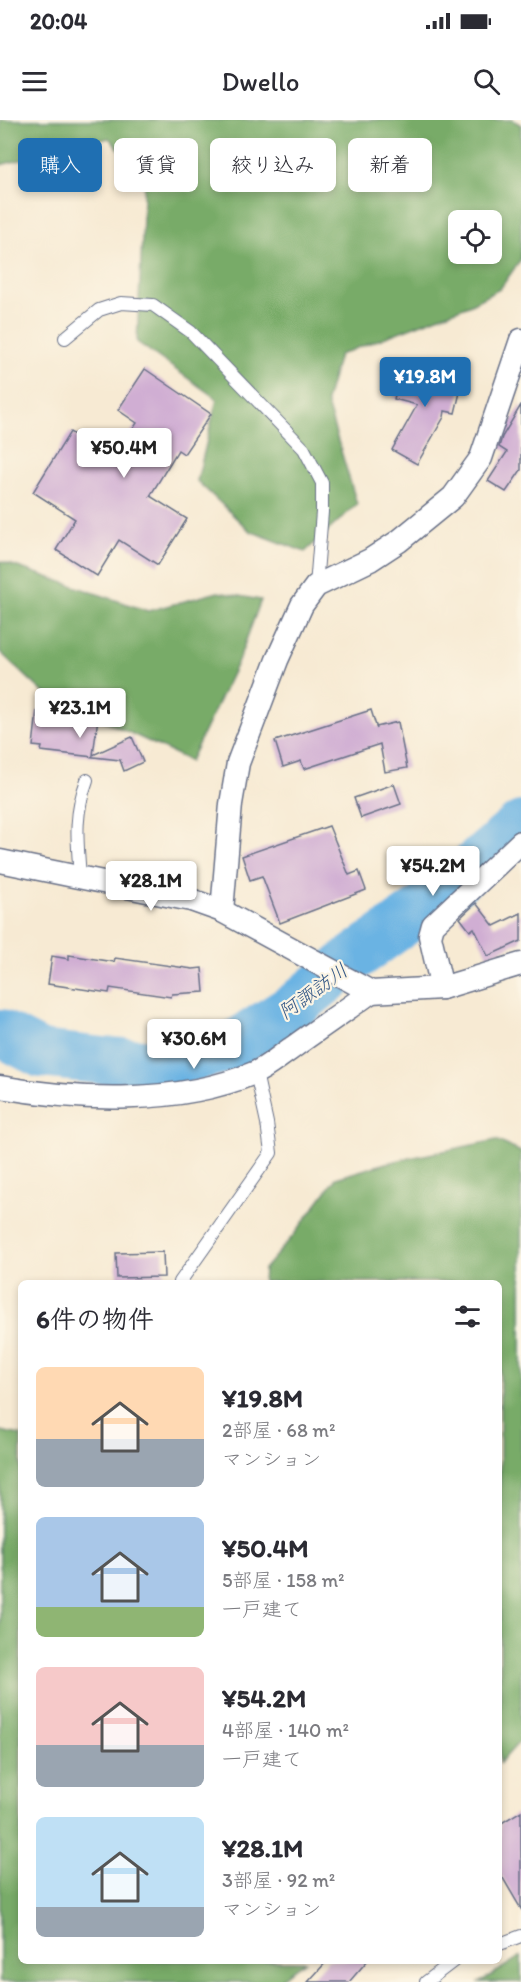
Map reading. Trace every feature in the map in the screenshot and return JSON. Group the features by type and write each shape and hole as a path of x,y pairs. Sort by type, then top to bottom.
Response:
{"street":[{"path":"222,911 231,804 238,763 277,660 302,605 316,586 390,548 453,497 481,458 521,340"},
{"path":"442,988 430,936 433,925 521,842"},
{"path":"0,861 191,900 222,911 371,992 442,988 521,964"},
{"path":"0,1087 42,1094 112,1097 179,1094 224,1083 256,1073 371,992"}],"lane":[{"path":"65,338 99,310 121,303 153,305 191,333 304,450 322,483 316,586"},
{"path":"80,876 76,829 79,801 87,780"},
{"path":"181,1280 271,1153 256,1073"},
{"path":"502,1943 521,1936"},
{"path":"426,1982 450,1964"}],"green space":[{"path":"0,120 513,120 521,125 521,259 500,289 469,305 339,355 326,401 357,504 305,552 250,531 197,481 217,399 137,342 144,192 198,192 198,138 114,138 114,143 109,138 18,138 18,161 0,165"},
{"path":"0,561 148,611 218,592 261,600 239,659 190,761 43,692 0,652"},
{"path":"496,1140 521,1152 521,1740 502,1761 502,1280 263,1280 264,1269 293,1236 336,1178 386,1163"},
{"path":"0,1431 18,1434 18,1964 301,1964 276,1982 0,1982"},
{"path":"521,1956 521,1982 480,1982"}],"building":[{"path":"408,366 463,380 455,413 445,411 444,417 417,464 392,450 417,405 394,399 400,375 405,376"},
{"path":"145,369 211,414 184,454 178,450 150,496 187,519 158,565 119,540 97,576 56,550 75,519 33,492 70,432 113,460 137,423 118,410"},
{"path":"521,405 521,470 506,492 488,481 507,452 499,447 502,437"},
{"path":"371,710 376,727 398,722 407,768 385,772 380,744 304,769 301,761 283,767 275,741"},
{"path":"37,711 98,718 93,755 132,737 143,762 124,771 120,760 41,751 42,747 33,746"},
{"path":"394,784 401,804 361,818 354,798"},
{"path":"329,826 349,875 359,871 366,890 280,923 262,876 250,880 242,856"},
{"path":"476,903 494,926 521,913 521,941 488,956 474,928 470,931 460,918"},
{"path":"69,955 114,962 115,958 193,969 202,968 204,992 172,994 171,997 110,988 109,993 48,984 52,956 69,959"},
{"path":"163,1252 164,1277 117,1278 116,1253"},
{"path":"521,1811 521,1909 502,1876 502,1823"},
{"path":"324,1964 365,1964 349,1982 308,1982"}],"waterway":[{"name":"阿諏訪川","path":"0,1033 41,1054 104,1061 166,1064 227,1049 295,1006 351,960 424,908 521,825"}]}
